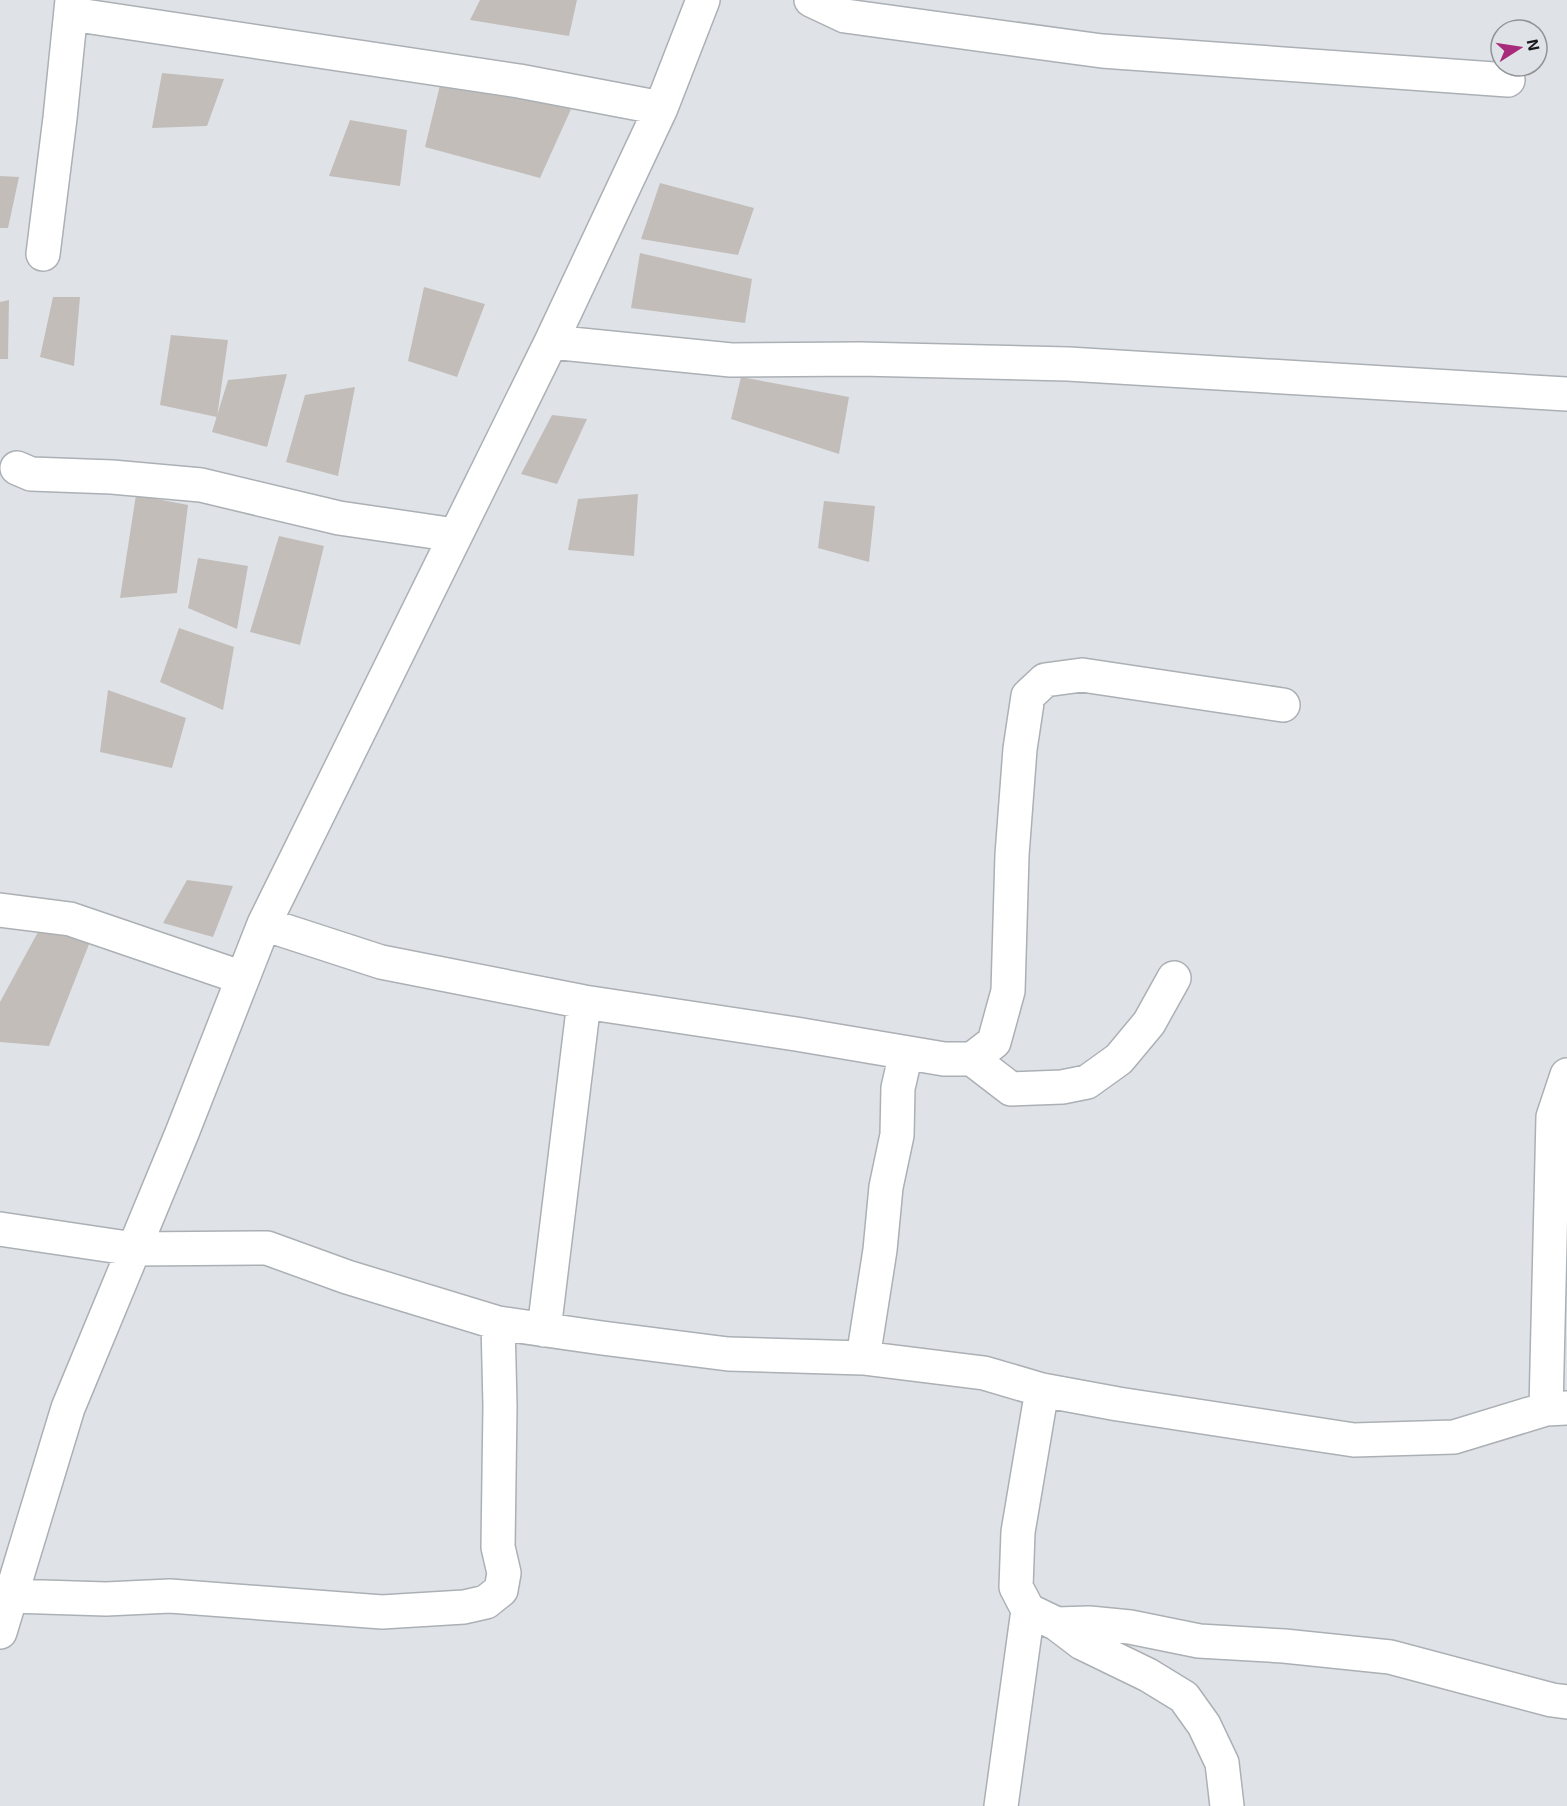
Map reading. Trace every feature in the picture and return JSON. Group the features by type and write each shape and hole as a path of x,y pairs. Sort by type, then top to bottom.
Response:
{"street":[{"path":"0,1630 68,1408 183,1133 264,924 551,342 661,108 703,0"},
{"path":"811,0 845,16 1102,51 1508,80"},
{"path":"43,254 71,7 519,81 661,108"},
{"path":"551,342 731,360 860,358 1068,364 1567,394"},
{"path":"17,468 32,474 111,477 201,486 339,518 455,535"},
{"path":"972,1059 994,1042 1008,991 1015,819 1020,749 1028,696 1045,680 1082,675 1283,705"},
{"path":"0,910 70,919 243,978"},
{"path":"264,924 381,962 584,1002 944,1059 972,1059 1011,1089 1062,1087 1088,1082 1119,1059 1149,1023 1174,978"},
{"path":"544,1330 584,1002"},
{"path":"863,1358 880,1250 886,1187 897,1135 898,1088 906,1053"},
{"path":"0,1229 134,1249 267,1248 347,1277 498,1323 544,1330 728,1353 863,1358 984,1373 1041,1390 1118,1404 1354,1440 1454,1437 1557,1408 1553,1117 1567,1075"},
{"path":"10,1596 106,1599 170,1596 382,1612 464,1607 486,1602 501,1590 504,1573 498,1547 500,1406 498,1323"},
{"path":"1001,1806 1028,1610 1016,1587 1018,1532 1041,1390"},
{"path":"1028,1610 1057,1624 1082,1643 1148,1675 1184,1697 1204,1725 1222,1763 1227,1806"},
{"path":"1057,1624 1089,1623 1120,1626 1199,1641 1284,1646 1390,1657 1567,1702"}],"building":[{"path":"480,0 577,0 569,36 470,20"},
{"path":"162,73 224,79 207,126 152,128"},
{"path":"440,85 572,107 540,178 425,147"},
{"path":"350,120 407,130 400,186 329,176"},
{"path":"0,176 19,177 8,228 0,228"},
{"path":"660,183 754,208 738,255 641,239"},
{"path":"640,253 752,279 745,323 631,308"},
{"path":"424,287 485,304 457,377 408,361"},
{"path":"53,297 80,297 74,366 40,357"},
{"path":"9,300 8,359 0,359 0,302"},
{"path":"171,335 228,340 217,417 160,405"},
{"path":"287,374 267,447 212,432 228,380"},
{"path":"741,377 849,397 839,454 731,419"},
{"path":"355,387 338,476 286,462 305,395"},
{"path":"552,415 587,419 557,484 521,474"},
{"path":"638,494 634,556 568,550 578,499"},
{"path":"136,495 188,505 177,593 120,598"},
{"path":"824,501 875,506 869,562 818,548"},
{"path":"279,536 324,546 300,645 250,632"},
{"path":"198,558 248,566 237,629 188,608"},
{"path":"179,628 234,647 223,710 160,682"},
{"path":"108,690 186,718 172,768 100,752"},
{"path":"187,880 233,886 213,937 163,923"},
{"path":"45,919 93,934 49,1046 0,1042 0,1002"}]}
